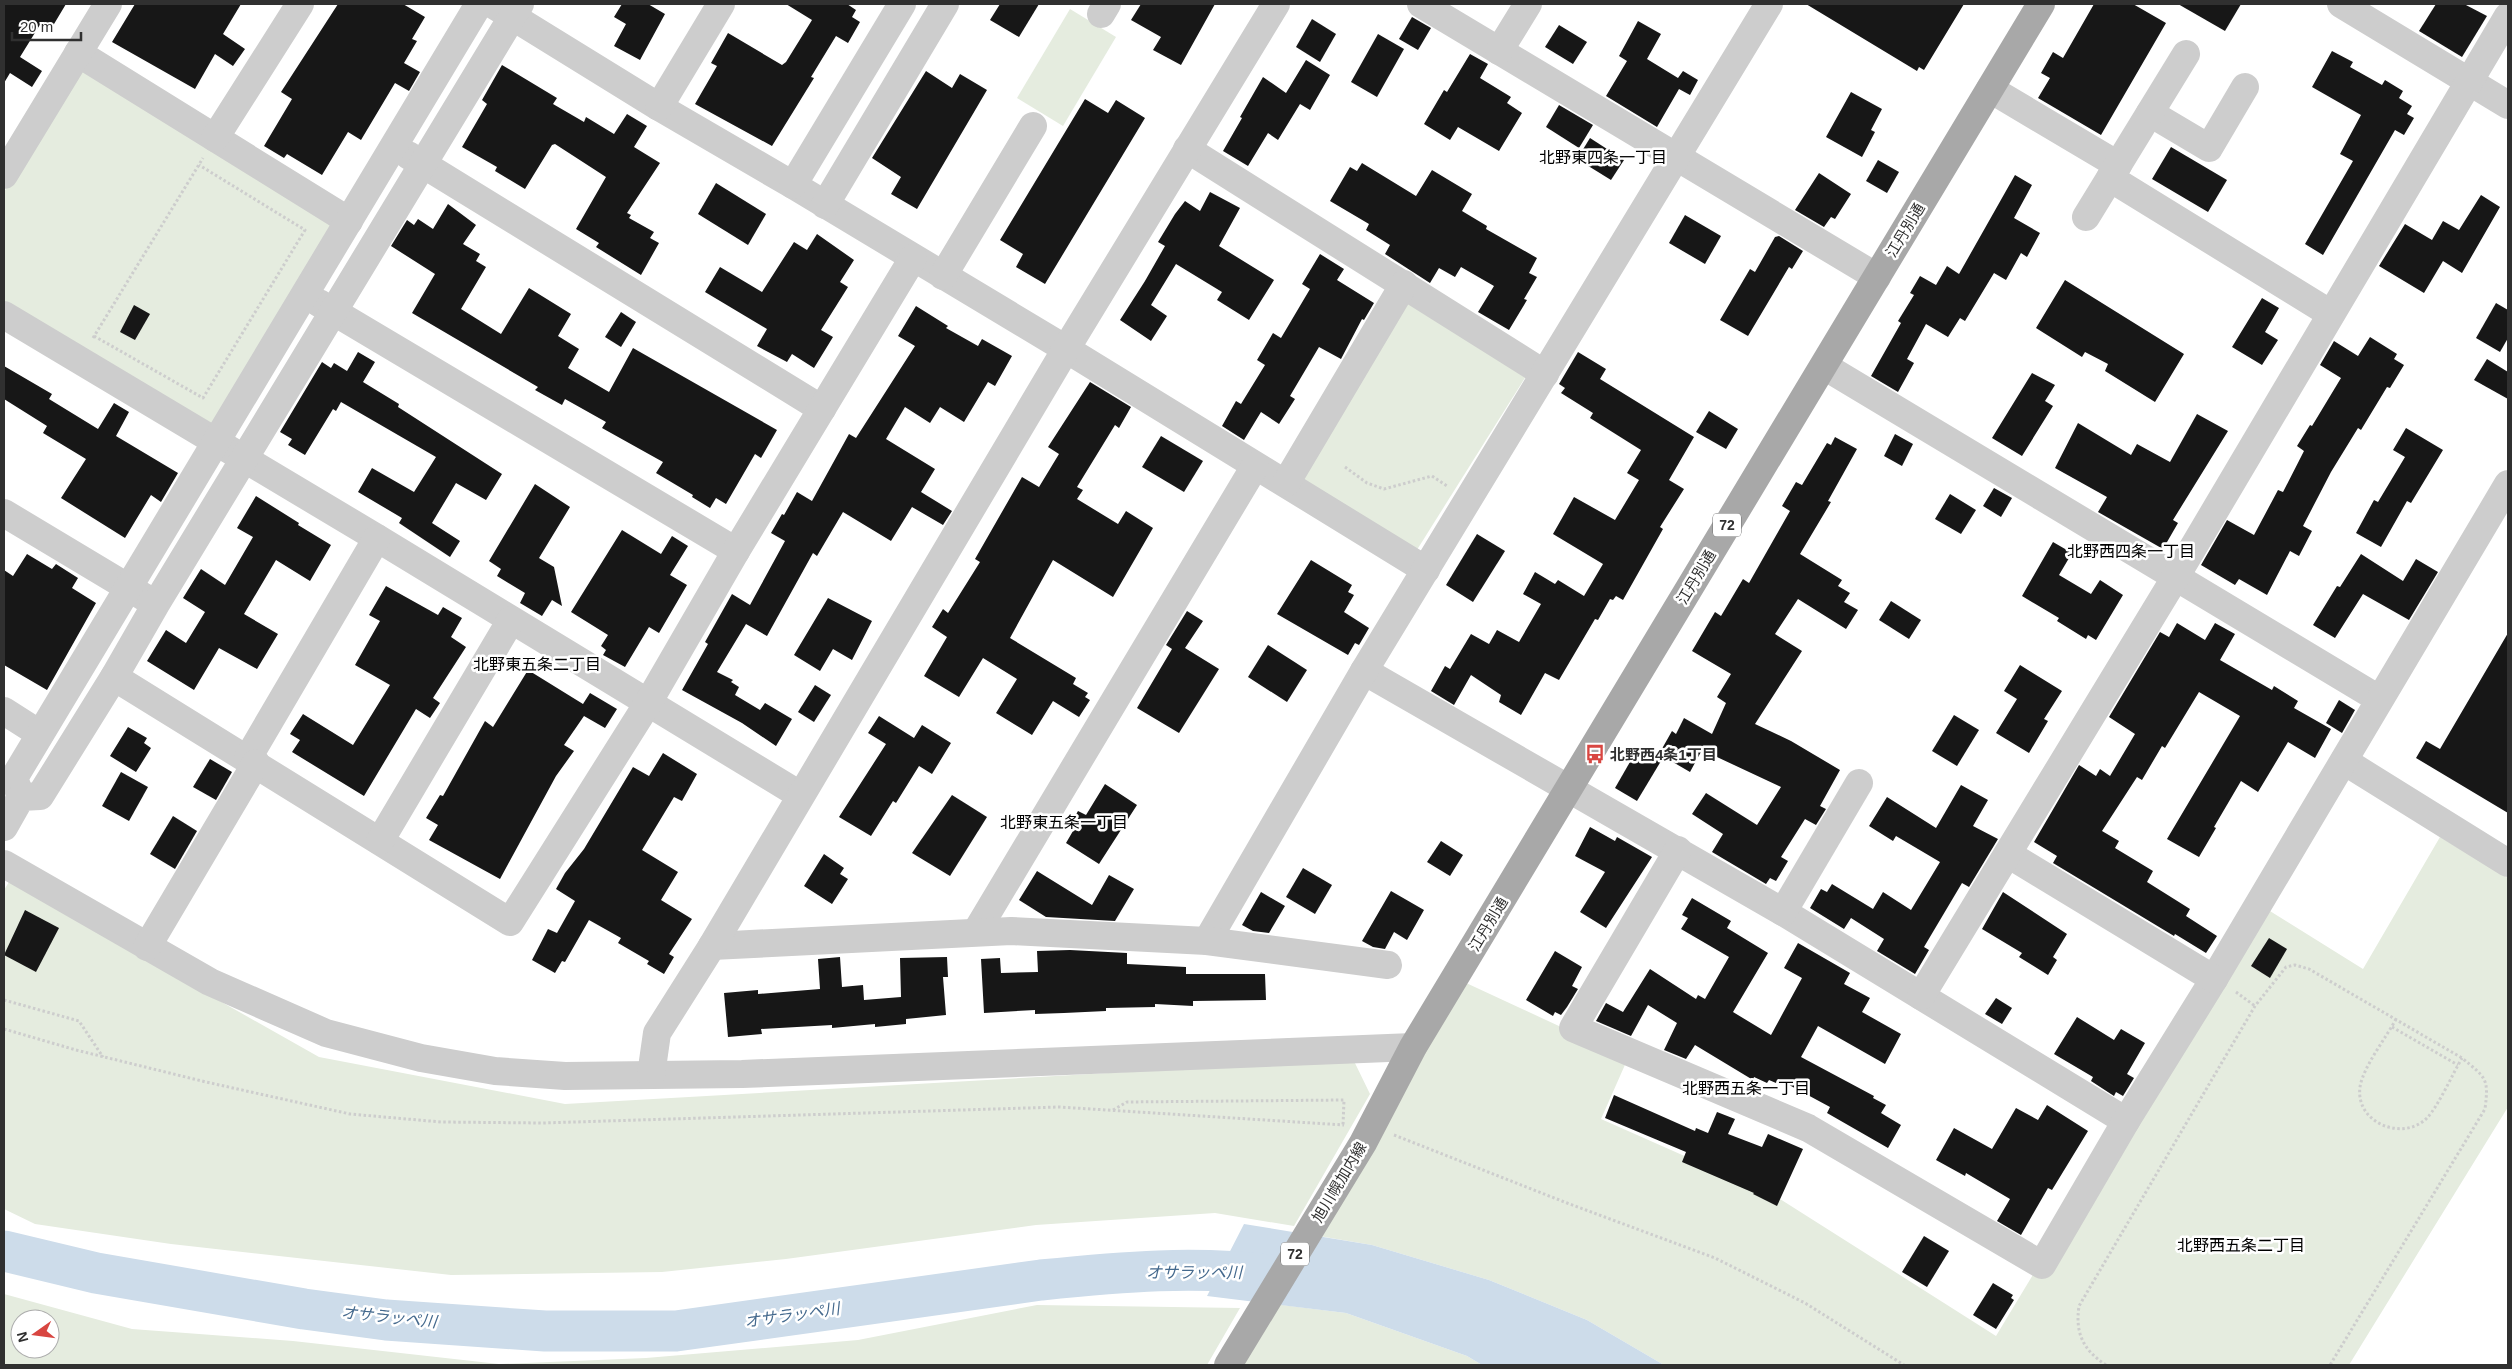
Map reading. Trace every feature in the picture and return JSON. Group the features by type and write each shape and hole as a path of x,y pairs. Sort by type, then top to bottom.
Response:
{"main road":[{"name":"江丹別通","path":"1413,1047 2041,4"},
{"name":"旭川幌加内線","path":"1228,1365 1352,1132 1413,1047"}],"street":[{"path":"4,175 108,4"},
{"path":"215,138 300,4"},
{"path":"4,827 20,797 14,778 480,4"},
{"path":"659,107 721,4"},
{"path":"793,184 902,4"},
{"path":"825,205 945,4"},
{"path":"651,1075 657,1033 712,946 1066,349 1276,4"},
{"path":"1421,4 1877,277"},
{"path":"1499,51 1528,4"},
{"path":"1207,941 1364,671 1768,4"},
{"path":"2341,4 2508,105"},
{"path":"20,797 40,796 114,677 156,604 423,165 508,8 659,107 793,184 1426,570"},
{"path":"1921,996 2175,578 2508,16"},
{"path":"78,53 349,221"},
{"path":"2086,216 2186,54"},
{"path":"2150,113 2209,148 2245,87"},
{"path":"1990,89 2331,314"},
{"path":"943,276 1033,126"},
{"path":"394,146 822,409"},
{"path":"1188,149 1545,374"},
{"path":"114,677 510,922 648,703 736,551 913,258"},
{"path":"1286,483 1404,284"},
{"path":"305,294 736,551"},
{"path":"4,315 377,538 800,795"},
{"path":"1824,366 2379,699"},
{"path":"976,932 1255,466"},
{"path":"1678,850 1572,1028 1808,1128 2042,1265 2126,1121 2214,979 2508,484"},
{"path":"4,513 156,604"},
{"path":"147,947 377,538"},
{"path":"380,841 511,620"},
{"path":"1364,671 1783,912 2126,1121"},
{"path":"4,711 40,734"},
{"path":"2344,761 2508,863"},
{"path":"1783,912 1859,783"},
{"path":"2008,854 2214,979"},
{"path":"4,864 210,982 326,1033 421,1058 496,1071 565,1076 742,1074 1413,1047"},
{"path":"712,946 1012,931 1207,941 1388,965"}],"path":[{"path":"80,360 215,138"},
{"path":"94,336 203,398 305,230 199,165"},
{"path":"1345,467 1368,483 1384,489 1432,476 1469,499"},
{"path":"2106,1365 2091,1356 2082,1340 2077,1320 2079,1306 2255,1006 2286,967 2295,965 2308,969 2462,1058 2484,1077 2487,1090 2485,1109 2330,1365"},
{"path":"4,1000 79,1021 103,1057"},
{"path":"2396,1020 2364,1075 2360,1088 2362,1103 2368,1114 2378,1124 2400,1129 2418,1125 2428,1117 2462,1058"},
{"path":"2392,1027 2458,1065"},
{"path":"4,1029 103,1057 350,1114 441,1122 542,1123 1059,1107 1112,1110 1352,1132 1344,1100 1127,1102 1112,1110"},
{"path":"1392,1134 1567,1203 1714,1258 1805,1304 1904,1365"}],"shaded area":[{"path":"1070,9 1116,37 1063,126 1017,98"},
{"path":"80,65 334,222 211,427 4,305 4,192"},
{"path":"1410,298 1528,373 1415,553 1297,478"},
{"path":"2440,837 2508,878 2508,1107 2349,1365 1664,1365 1587,1320 1489,1280 1372,1245 1319,1236 1464,982 1628,1058 1601,1119 1777,1197 1996,1336 2257,903 2363,969"},
{"path":"9,882 319,1057 565,1104 1353,1059 1370,1094 1294,1226 1215,1213 1036,1225 786,1259 662,1272 451,1275 171,1244 35,1224 4,1209 4,890"},
{"path":"4,1294 59,1309 10,1309 10,1359 60,1359 60,1309 132,1329 293,1341 499,1364 646,1358 858,1340 1037,1305 1240,1308 1207,1365 4,1365"},
{"path":"1274,1304 1346,1313 1467,1356 1482,1365 1235,1365"}],"water":[{"path":"1244,1224 1372,1245 1489,1280 1587,1320 1664,1365 1482,1365 1467,1356 1346,1313 1207,1296"}],"building":[{"path":"4,4 66,4 51,29 41,23 20,57 42,71 32,87 10,73 4,83"},
{"path":"135,4 241,4 223,34 245,49 233,66 215,54 195,89 112,42"},
{"path":"338,4 403,4 425,17 412,39 417,41 404,63 420,72 409,91 395,83 361,140 348,132 322,175 287,154 284,158 264,146 292,99 281,92"},
{"path":"622,4 648,4 665,14 640,60 614,46 626,24 614,17"},
{"path":"786,4 847,4 856,10 852,17 860,22 848,43 836,36 811,77 814,78 772,146 695,104 717,66 711,63 728,33 782,65 786,62 812,20"},
{"path":"1000,4 1039,4 1019,37 990,20"},
{"path":"1141,4 1215,4 1181,65 1153,50 1161,37 1131,20"},
{"path":"1806,4 1964,4 1924,70 1919,67 1917,71"},
{"path":"2094,4 2133,4 2166,23 2101,135 2038,98 2050,78 2041,73 2053,52 2063,58"},
{"path":"2178,4 2241,4 2225,31"},
{"path":"2436,4 2464,4 2487,16 2462,57 2419,31"},
{"path":"1412,17 1431,28 1418,50 1399,39"},
{"path":"1312,19 1336,34 1320,62 1296,47"},
{"path":"1638,21 1661,34 1647,59 1678,78 1683,71 1698,80 1690,95 1679,89 1657,127 1606,96 1627,61 1619,56"},
{"path":"1559,25 1587,42 1573,64 1545,47"},
{"path":"1378,34 1404,49 1377,97 1351,82"},
{"path":"2332,51 2353,62 2350,67 2382,85 2385,80 2403,91 2399,98 2412,106 2407,114 2414,118 2404,135 2395,130 2323,255 2305,244 2353,161 2340,154 2361,115 2312,87"},
{"path":"1470,54 1488,64 1480,78 1511,97 1507,103 1522,113 1499,151 1458,127 1450,140 1424,124 1444,90 1447,92"},
{"path":"1306,60 1330,75 1310,110 1300,104 1278,140 1268,133 1248,166 1223,151 1263,77 1286,93"},
{"path":"502,65 557,98 553,104 584,122 586,117 614,134 627,114 647,126 634,147 660,163 627,213 631,215 629,218 654,232 650,238 659,243 641,275 596,247 599,243 576,229 606,177 555,144 552,145 525,189 495,171 497,167 462,147 487,104 482,100"},
{"path":"926,71 952,88 960,74 987,90 917,209 891,194 901,177 872,158"},
{"path":"1851,92 1882,109 1871,130 1875,132 1862,157 1826,137"},
{"path":"1085,99 1108,113 1116,100 1145,118 1045,284 1016,267 1023,254 1000,240"},
{"path":"1559,105 1593,125 1579,148 1546,127"},
{"path":"1590,138 1624,160 1611,180 1577,159"},
{"path":"2171,147 2227,180 2208,212 2152,179"},
{"path":"1878,160 1899,172 1887,193 1866,181"},
{"path":"1362,163 1416,196 1432,170 1472,194 1462,211 1487,226 1486,229 1537,258 1529,273 1537,277 1524,299 1527,300 1509,330 1478,312 1494,286 1461,267 1455,277 1439,268 1430,283 1385,254 1390,245 1366,230 1369,224 1330,201 1350,167 1357,171"},
{"path":"1819,173 1851,194 1835,219 1831,217 1824,227 1795,210"},
{"path":"2015,175 2032,185 2014,218 2040,233 2027,257 2021,253 2006,280 1994,273 1965,321 1960,318 1948,337 1926,324 1907,359 1914,363 1898,392 1871,376 1901,323 1898,321 1914,295 1910,293 1920,276 1936,285 1947,266 1959,274"},
{"path":"716,183 766,214 748,245 698,214"},
{"path":"1210,192 1240,208 1219,246 1274,280 1249,320 1217,300 1222,292 1176,264 1151,305 1167,316 1151,341 1120,320 1165,246 1158,242 1175,214 1185,201 1200,211"},
{"path":"2481,195 2500,207 2462,273 2443,261 2424,293 2379,266 2405,224 2432,240 2443,221 2459,230"},
{"path":"448,204 476,225 463,244 480,254 476,261 486,267 461,309 501,334 529,288 571,314 558,336 579,349 568,368 609,392 633,348 777,430 761,458 755,454 726,504 716,498 710,508 692,497 693,495 656,473 663,462 602,428 606,422 565,399 562,405 535,390 538,387 412,313 435,274 391,246 407,220 414,225 418,219 433,229"},
{"path":"1685,215 1721,236 1705,264 1669,243"},
{"path":"817,234 854,260 840,282 848,287 821,330 833,337 814,368 792,354 787,362 757,346 767,329 705,292 720,267 762,292 794,242 807,250"},
{"path":"1779,236 1803,251 1792,269 1789,267 1748,336 1720,320 1750,269 1755,272 1775,237"},
{"path":"1320,254 1344,269 1337,280 1374,303 1364,320 1362,319 1341,359 1319,347 1290,396 1295,399 1279,424 1261,412 1244,440 1222,426 1236,401 1241,404 1265,365 1257,360 1273,333 1281,338 1310,289 1302,284"},
{"path":"2065,280 2184,354 2155,402 2105,371 2108,364 2085,352 2082,357 2036,328"},
{"path":"2262,298 2279,308 2265,332 2278,340 2262,365 2232,347"},
{"path":"2496,303 2508,310 2508,338 2500,352 2476,338"},
{"path":"134,305 150,314 135,340 120,332"},
{"path":"916,306 948,326 946,328 978,346 982,339 1012,356 995,386 988,382 964,422 940,407 930,423 905,407 886,439 935,469 921,492 952,511 943,525 912,507 891,541 843,512 817,556 813,553 767,636 746,624 717,672 733,680 731,682 739,687 735,695 760,710 765,703 792,719 776,746 742,723 682,690 708,644 705,642 732,594 750,605 785,541 771,533 782,514 784,515 797,492 812,501 849,434 856,438 915,346 898,336"},
{"path":"621,312 636,322 621,347 605,337"},
{"path":"2370,337 2397,354 2394,359 2404,365 2390,388 2387,387 2361,430 2358,428 2331,472 2303,526 2312,531 2299,556 2290,551 2267,595 2239,579 2235,585 2201,565 2227,520 2254,535 2278,490 2283,492 2304,451 2297,446 2310,425 2312,426 2341,378 2320,365 2334,341 2358,356"},
{"path":"358,352 375,362 363,382 399,404 398,407 502,474 486,500 456,483 432,523 460,541 450,557 399,523 402,518 358,492 372,468 414,492 436,457 341,402 336,411 333,409 305,455 288,445 292,439 280,432 322,362 331,368 334,363 347,371"},
{"path":"1578,352 1606,369 1600,379 1694,437 1669,480 1684,489 1660,527 1663,529 1623,600 1616,596 1613,600 1610,599 1598,620 1595,619 1559,680 1545,673 1521,715 1499,702 1501,695 1471,675 1454,705 1431,691 1445,666 1450,669 1471,634 1489,644 1497,630 1519,642 1541,604 1523,594 1535,572 1555,584 1558,580 1584,596 1603,564 1553,534 1574,497 1615,520 1639,480 1627,473 1641,450 1590,418 1593,413 1561,393 1565,388 1559,384"},
{"path":"2487,359 2508,372 2508,399 2474,380"},
{"path":"4,366 52,394 49,399 98,429 114,403 129,412 116,436 178,473 161,502 151,495 125,538 61,498 86,459 43,433 47,426 4,399"},
{"path":"2032,373 2055,385 2045,401 2053,406 2022,456 1992,438"},
{"path":"1090,382 1131,407 1119,428 1115,425 1077,487 1083,490 1077,499 1118,524 1126,511 1153,528 1113,597 1053,560 1010,638 1076,678 1073,684 1088,693 1085,697 1090,700 1079,717 1053,701 1032,735 996,713 1017,679 983,658 959,697 924,676 947,637 932,627 943,609 948,613 980,562 975,559 1022,477 1039,487 1059,454 1048,447"},
{"path":"1709,411 1738,429 1726,449 1696,432"},
{"path":"2197,414 2228,431 2173,520 2178,523 2163,549 2098,512 2107,497 2055,468 2078,423 2131,455 2137,444 2170,462"},
{"path":"2406,428 2443,450 2411,503 2407,501 2381,547 2356,533 2374,500 2378,502 2405,457 2393,450"},
{"path":"1895,434 1913,444 1902,466 1884,456"},
{"path":"1161,436 1203,461 1184,492 1142,467"},
{"path":"1835,437 1857,449 1828,501 1831,502 1800,554 1842,580 1838,586 1850,593 1844,602 1858,610 1846,629 1798,599 1775,634 1802,651 1755,724 1791,741 1840,770 1820,806 1826,809 1816,825 1805,819 1781,857 1788,861 1776,881 1770,878 1766,884 1712,852 1723,834 1692,814 1706,793 1757,825 1781,787 1702,750 1690,772 1659,754 1672,731 1676,734 1684,718 1712,734 1726,703 1717,697 1731,674 1692,651 1715,612 1721,616 1743,579 1749,583 1790,511 1782,506 1796,482 1802,485 1827,443 1831,445"},
{"path":"535,484 570,507 539,558 554,567 562,606 552,600 542,616 520,603 525,593 497,576 501,569 489,561"},
{"path":"1994,488 2012,498 2001,517 1983,506"},
{"path":"1950,494 1976,510 1961,534 1935,519"},
{"path":"256,496 331,545 310,581 276,560 244,614 278,634 257,669 219,648 194,690 147,661 166,630 186,643 205,612 183,598 201,569 225,585 253,537 237,528"},
{"path":"622,530 661,554 672,536 688,546 670,575 687,585 659,633 649,627 625,667 603,655 606,650 601,646 608,635 571,612"},
{"path":"1477,534 1505,551 1473,602 1446,585"},
{"path":"2053,542 2072,553 2059,575 2091,594 2100,580 2123,595 2096,640 2088,635 2086,639 2057,621 2059,618 2022,596"},
{"path":"27,554 52,569 56,564 78,578 72,588 96,603 47,690 4,665 4,570 13,576"},
{"path":"2361,554 2403,581 2416,559 2438,572 2409,620 2363,594 2335,638 2313,625 2337,586 2340,587"},
{"path":"1311,560 1352,585 1348,592 1354,595 1344,612 1369,628 1359,645 1355,643 1348,655 1277,614"},
{"path":"386,586 438,615 443,607 462,618 451,637 466,647 433,698 440,703 430,718 416,709 364,796 292,752 300,740 290,734 303,714 353,745 390,685 355,665 380,621 369,615"},
{"path":"828,598 872,621 852,660 833,649 820,671 794,655"},
{"path":"1891,601 1921,620 1909,639 1879,620"},
{"path":"1187,611 1203,621 1185,648 1219,669 1179,733 1137,708 1172,649 1166,645"},
{"path":"2177,623 2205,640 2215,623 2235,634 2220,660 2272,690 2274,686 2298,701 2294,708 2331,729 2315,758 2288,742 2258,792 2241,781 2199,857 2167,839 2240,716 2199,692 2165,748 2162,746 2142,780 2137,777 2102,831 2119,841 2115,848 2153,871 2147,882 2190,909 2186,916 2217,936 2206,953 2175,934 2174,936 2053,863 2057,856 2034,842 2079,765 2096,776 2100,769 2110,776 2135,734 2109,717 2160,632 2169,637"},
{"path":"2508,633 2508,813 2416,758 2426,741 2440,749"},
{"path":"1268,645 1307,670 1287,702 1248,677"},
{"path":"2020,665 2062,691 2044,719 2048,721 2029,753 1996,733 2017,699 2004,691"},
{"path":"528,670 583,704 590,693 617,709 605,728 584,716 564,745 574,751 556,776 500,879 429,840 438,825 426,818 440,795 443,796 485,721 493,727"},
{"path":"815,685 831,695 814,722 798,712"},
{"path":"2339,700 2355,710 2342,733 2326,723"},
{"path":"1954,715 1979,730 1957,766 1932,751"},
{"path":"879,716 914,738 922,725 951,743 932,774 919,766 896,803 893,801 871,836 839,817 886,744 868,733"},
{"path":"128,727 147,738 144,743 151,748 136,772 110,756"},
{"path":"1638,748 1661,761 1637,801 1615,788"},
{"path":"663,753 697,774 682,801 674,797 642,850 678,872 661,900 692,919 669,954 674,957 664,974 647,964 649,961 618,943 621,938 589,920 565,962 562,961 555,973 532,960 548,929 557,933 575,901 556,889 565,873 584,849 633,767 649,776"},
{"path":"210,759 232,772 216,800 193,787"},
{"path":"121,772 148,787 129,821 102,806"},
{"path":"1105,784 1137,805 1099,864 1066,843 1073,831 1068,828 1078,811 1086,815"},
{"path":"1961,785 1988,800 1973,826 1998,839 1969,887 1962,883 1924,947 1929,950 1915,974 1877,951 1884,939 1851,918 1844,929 1810,908 1821,889 1827,892 1832,884 1873,909 1883,892 1911,910 1940,862 1896,836 1893,841 1869,826 1887,797 1936,828"},
{"path":"952,795 987,817 950,876 912,853"},
{"path":"173,816 197,831 175,869 150,854"},
{"path":"1590,827 1615,841 1617,837 1652,857 1606,928 1580,912 1605,872 1575,856"},
{"path":"1441,841 1463,855 1450,876 1427,862"},
{"path":"824,854 844,868 840,874 848,879 832,904 804,886"},
{"path":"1303,868 1332,885 1315,914 1286,897"},
{"path":"1037,871 1092,905 1109,875 1134,889 1115,921 1046,917 1019,900"},
{"path":"1391,891 1424,910 1407,940 1394,932 1385,949 1373,947 1362,941"},
{"path":"1261,892 1285,906 1269,933 1253,931 1242,925"},
{"path":"2003,892 2067,934 2053,957 2057,960 2048,975 2019,957 2022,953 1982,929"},
{"path":"1692,898 1731,921 1727,928 1768,953 1733,1012 1771,1035 1802,978 1784,968 1798,943 1850,973 1844,984 1870,998 1862,1012 1901,1034 1885,1064 1818,1026 1801,1057 1874,1096 1873,1098 1886,1105 1881,1113 1901,1125 1888,1148 1827,1113 1830,1107 1778,1079 1776,1083 1769,1080 1767,1083 1754,1077 1753,1080 1695,1045 1686,1059 1664,1050 1677,1023 1648,1005 1631,1036 1596,1021 1606,1003 1623,1012 1650,969 1696,999 1698,995 1705,999 1729,957 1681,929 1688,918 1682,915"},
{"path":"25,910 59,928 36,972 4,955"},
{"path":"2269,938 2287,949 2270,978 2251,966"},
{"path":"1070,950 1127,953 1127,964 1186,967 1186,974 1265,974 1266,1000 1193,1001 1193,1006 1155,1004 1155,1007 1106,1008 1106,1011 1064,1013 1035,1014 1035,1010 984,1013 981,959 1000,958 1001,973 1038,972 1037,951"},
{"path":"1555,951 1582,967 1572,986 1578,989 1561,1015 1555,1012 1553,1016 1526,1000"},
{"path":"840,957 842,987 863,985 864,1000 901,997 900,958 947,957 948,977 943,977 946,1015 906,1019 906,1024 875,1027 875,1024 832,1028 832,1025 761,1029 762,1034 728,1037 724,993 758,990 758,994 820,989 818,959"},
{"path":"1996,998 2012,1008 2002,1024 1985,1014"},
{"path":"2077,1017 2114,1040 2121,1029 2145,1043 2127,1074 2134,1078 2123,1096 2116,1092 2114,1096 2091,1081 2093,1077 2054,1054"},
{"path":"1614,1095 1695,1131 1696,1128 1708,1133 1717,1112 1735,1119 1728,1134 1762,1147 1768,1134 1803,1149 1777,1206 1754,1193 1682,1162 1686,1152 1605,1118"},
{"path":"2047,1105 2088,1131 2052,1190 2048,1188 2021,1235 1997,1221 2010,1199 1966,1173 1965,1176 1936,1160 1954,1128 1992,1149 2016,1108 2038,1120"},
{"path":"1924,1236 1949,1251 1927,1287 1902,1272"},
{"path":"1993,1283 2013,1295 2011,1298 2014,1300 1996,1329 1973,1315"}],"waterway":[{"name":"オサラッペ川","path":"4,1251 96,1273 304,1309 386,1320 545,1331 676,1331 1041,1280 1100,1274 1188,1270 1276,1276"}],"place":[{"name":"北野西4条1丁目","path":"1595,754"}],"district":[{"name":"北野東四条一丁目","path":"1603,157"},
{"name":"北野西四条一丁目","path":"2131,551"},
{"name":"北野東五条二丁目","path":"537,664"},
{"name":"北野東五条一丁目","path":"1064,822"},
{"name":"北野西五条一丁目","path":"1746,1088"},
{"name":"北野西五条二丁目","path":"2241,1245"}]}
